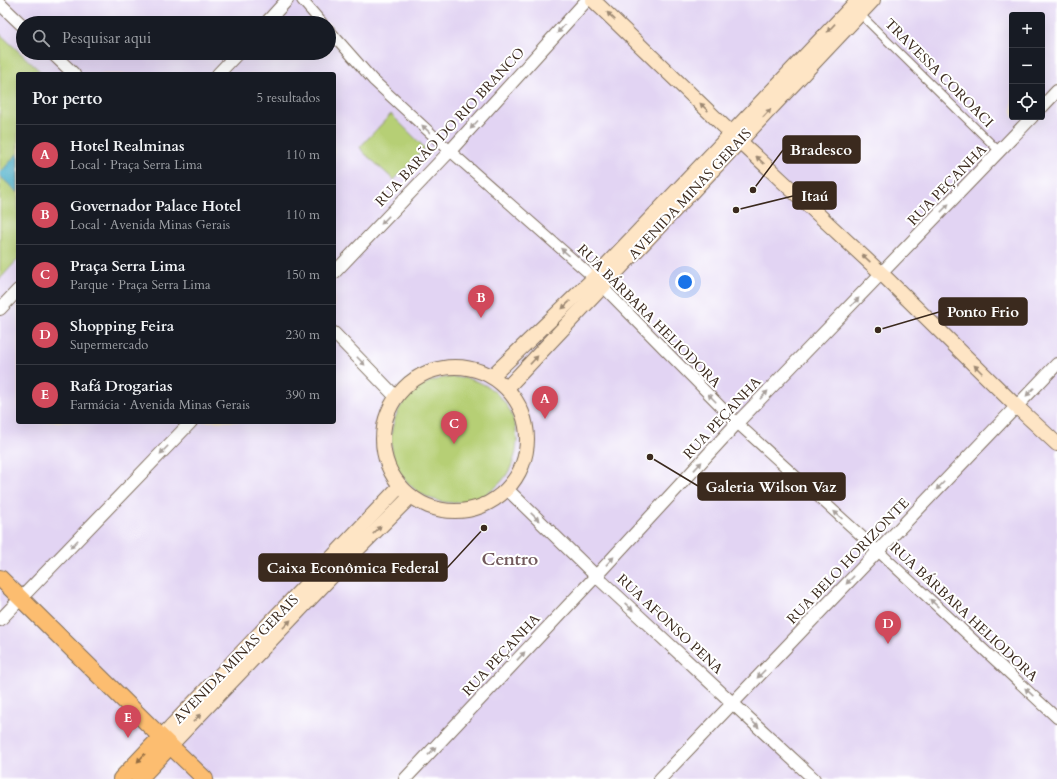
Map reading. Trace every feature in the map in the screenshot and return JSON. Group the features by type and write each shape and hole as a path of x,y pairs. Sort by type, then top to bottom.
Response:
{"main road":[{"path":"593,0 882,274 1016,406 1057,444"},
{"name":"AVENIDA MINAS GERAIS","path":"507,388 598,282 859,7 873,0"},
{"name":"AVENIDA MINAS GERAIS","path":"492,376 598,282"},
{"path":"451,366 472,368 492,376 507,388 518,403 523,414 528,439 523,463 518,474 507,489 492,502 473,509 453,512 434,508 411,496 400,486 388,466 383,442 385,418 396,396 411,381 430,370 451,366"},
{"name":"AVENIDA MINAS GERAIS","path":"139,779 166,742 400,486"},
{"name":"AVENIDA MINAS GERAIS","path":"121,779 166,742 411,496"},
{"path":"0,578 22,598 166,742 206,779"}],"street":[{"path":"272,16 287,0"},
{"path":"302,0 316,16"},
{"name":"RUA BARÃO DO RIO BRANCO","path":"336,271 450,151 588,0"},
{"path":"0,4 16,19"},
{"name":"TRAVESSA COROACI","path":"859,7 999,151"},
{"name":"RUA BÁRBARA HELIODORA","path":"336,38 373,80 450,151 598,282 737,423 878,551 1057,718"},
{"path":"59,60 72,72"},
{"path":"220,72 231,60"},
{"path":"1045,103 1057,91"},
{"name":"RUA PEÇANHA","path":"405,779 596,576 737,423 1029,120"},
{"path":"0,309 16,292"},
{"path":"336,335 396,396"},
{"name":"RUA BELO HORIZONTE","path":"660,779 1057,364"},
{"path":"0,620 189,424"},
{"name":"RUA AFONSO PENA","path":"507,489 596,576 814,779"}],"shaded area":[{"path":"0,0 1057,0 1057,779 0,779"}],"green space":[{"path":"0,34 16,49 16,60 28,60 41,72 16,72 16,261 0,279"},
{"path":"391,114 425,148 394,180 363,152 360,147"},
{"path":"460,377 484,384 499,395 510,410 516,428 516,452 510,470 499,485 484,496 466,502 448,503 424,496 409,485 398,470 392,452 391,434 398,410 409,395 424,384 442,378"}],"water":[{"path":"16,155 16,191 0,176 0,173"}],"place":[{"name":"Bradesco","path":"753,190"},
{"name":"Itaú","path":"736,210"},
{"name":"Governador Palace Hotel","path":"481,318"},
{"name":"Ponto Frio","path":"878,330"},
{"name":"Hotel Realminas","path":"545,419"},
{"name":"Praça Serra Lima","path":"454,444"},
{"name":"Galeria Wilson Vaz","path":"650,457"},
{"name":"Caixa Econômica Federal","path":"484,528"},
{"name":"Shopping Feira","path":"888,644"},
{"name":"Rafá Drogarias","path":"128,738"}],"district":[{"name":"Centro","path":"510,559"}]}
